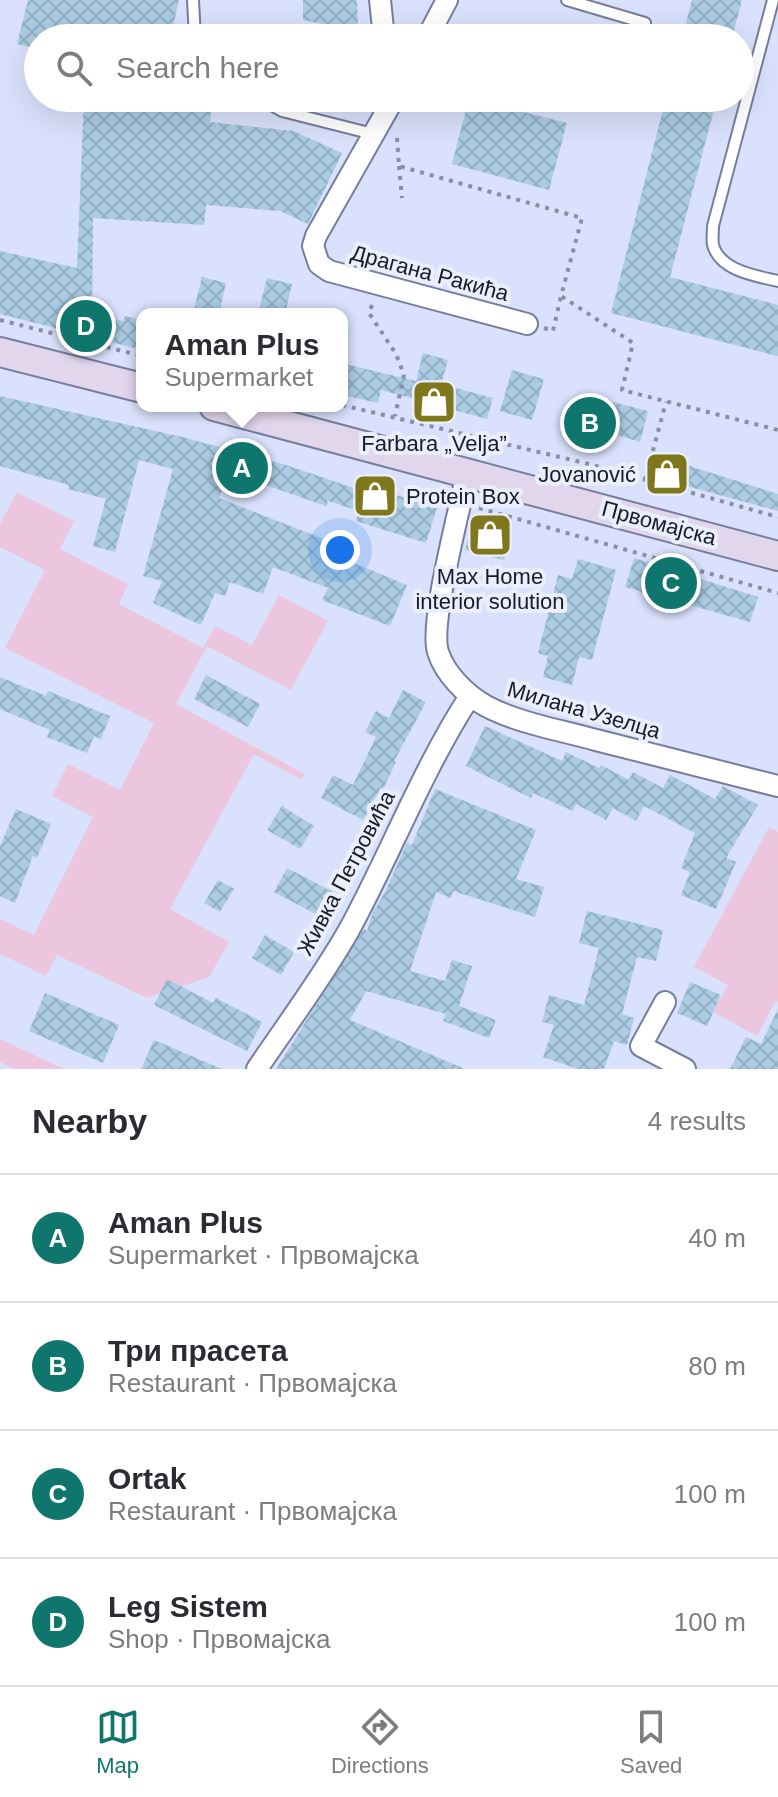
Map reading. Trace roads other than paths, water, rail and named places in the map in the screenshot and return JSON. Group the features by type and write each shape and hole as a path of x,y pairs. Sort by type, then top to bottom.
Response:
{"main road":[{"path":"0,352 136,386"},
{"name":"Првомајска","path":"237,412 778,556"}],"street":[{"path":"380,0 383,24"},
{"path":"434,24 447,0"},
{"name":"Драгана Ракића","path":"386,112 316,236 313,246 319,264 329,271 527,324"},
{"name":"Милана Узелца","path":"467,473 438,619 437,645 444,666 470,696 497,711 555,729 778,786"},
{"name":"Живка Петровића","path":"257,1069 348,931 420,783 470,696"},
{"path":"665,1002 641,1046 685,1069"}],"lane":[{"path":"193,0 194,24"},
{"path":"567,0 645,23"},
{"path":"754,72 773,0"},
{"path":"286,112 375,134"},
{"path":"743,112 713,226 713,246 722,259 739,271 778,281"}],"place":[{"name":"Leg Sistem","path":"86,326"},
{"name":"Farbara „Velja”","path":"434,402"},
{"name":"Три прасета","path":"590,423"},
{"name":"Aman Plus","path":"242,468"},
{"name":"Jovanović","path":"667,474"},
{"name":"Protein Box","path":"375,496"},
{"name":"Max Home interior solution","path":"490,535"},
{"name":"Ortak","path":"671,583"}]}
